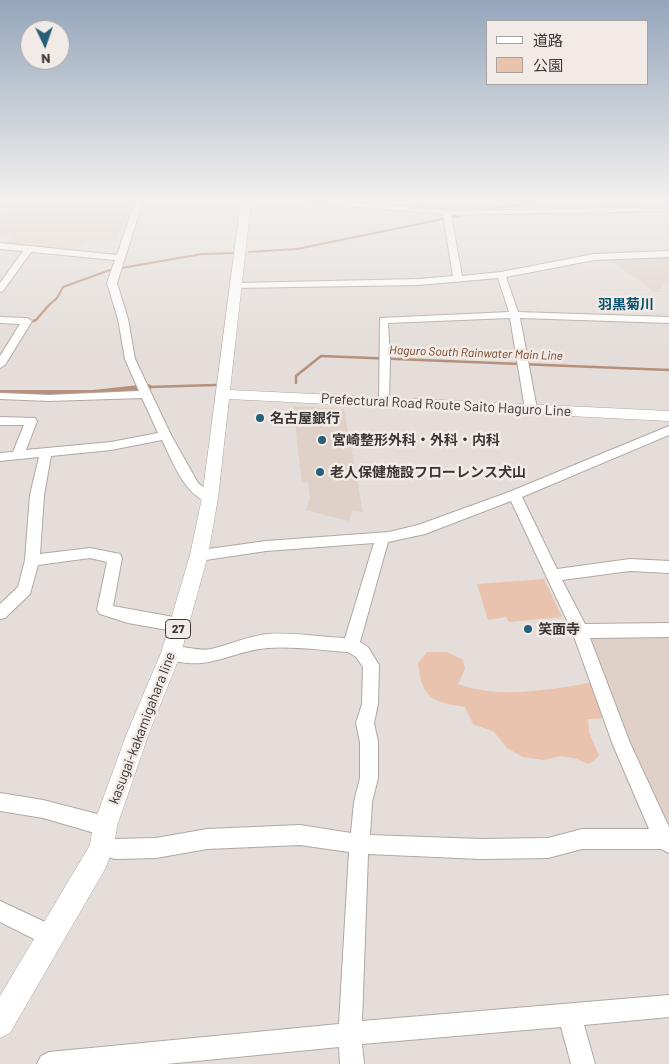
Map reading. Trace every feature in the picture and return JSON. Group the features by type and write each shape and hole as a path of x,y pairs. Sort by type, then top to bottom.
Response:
{"main road":[{"name":"kasugai-kakamigahara line","path":"0,1023 52,937 102,846 105,826 138,733 171,653 199,555 210,498 240,251"},
{"name":"Prefectural Road Route Saito Haguro Line","path":"223,394 669,416"}],"street":[{"path":"0,289 28,251"},
{"path":"46,251 119,258"},
{"path":"122,251 112,283 123,319 130,358 165,435 193,486 210,498"},
{"path":"453,251 458,279"},
{"path":"236,286 419,282 501,275 594,257 669,254"},
{"path":"501,275 516,315 526,364 530,409"},
{"path":"383,402 385,357 382,320 516,315 669,320"},
{"path":"0,320 26,323 0,365"},
{"path":"0,396 49,398 145,389"},
{"path":"0,421 31,421 18,455"},
{"path":"199,555 266,546 382,538 420,530 514,495 669,430"},
{"path":"0,457 126,444 165,435"},
{"path":"0,613 25,590 32,560 37,495 46,452"},
{"path":"514,495 580,630 622,745 659,829 667,841"},
{"path":"351,645 382,538"},
{"path":"32,560 90,554 115,558 105,610 128,617 179,625"},
{"path":"552,575 630,565 669,567"},
{"path":"580,630 669,630"},
{"path":"171,653 192,657 211,656 239,646 268,641 351,645 362,652 371,665 370,704 365,723 369,742 369,778 363,802 359,844 350,1034 352,1064"},
{"path":"0,802 43,808 105,826"},
{"path":"102,846 115,849 156,848 207,839 300,835 359,844 481,849 548,848 582,839 667,841"},
{"path":"0,911 52,937"},
{"path":"49,1064 350,1034 669,1006"},
{"path":"570,1016 583,1064"}],"shaded area":[{"path":"669,256 669,282 663,284 662,289 659,289 661,292 654,292 608,258"},
{"path":"293,406 344,409 363,512 352,511 349,521 306,510 310,498 308,482 302,483"},
{"path":"592,635 669,635 669,837 663,829 589,642"}],"green space":[{"path":"544,579 562,617 509,622 506,617 488,620 477,584"},
{"path":"427,652 447,652 463,660 465,669 458,684 473,689 523,692 589,683 599,691 607,718 588,719 589,732 599,756 589,764 574,758 559,756 544,760 523,757 507,748 494,732 473,724 465,707 444,703 431,697 426,691 422,684 418,663"}],"waterway":[{"path":"249,252 271,251"},
{"path":"49,305 57,298 63,287 110,270 202,254 235,253"},
{"path":"28,323 36,320 49,305"},
{"name":"Haguro South Rainwater Main Line","path":"296,383 296,376 321,356 669,370"},
{"name":"Haguro South Rainwater Main Line","path":"148,387 215,385"},
{"path":"0,393 93,393 148,387"}],"place":[{"name":"名古屋銀行","path":"260,418"},
{"name":"宮崎整形外科・外科・内科","path":"322,440"},
{"name":"老人保健施設フローレンス犬山","path":"320,472"},
{"name":"笑面寺","path":"528,629"}],"district":[{"name":"羽黒菊川","path":"626,304"}]}
